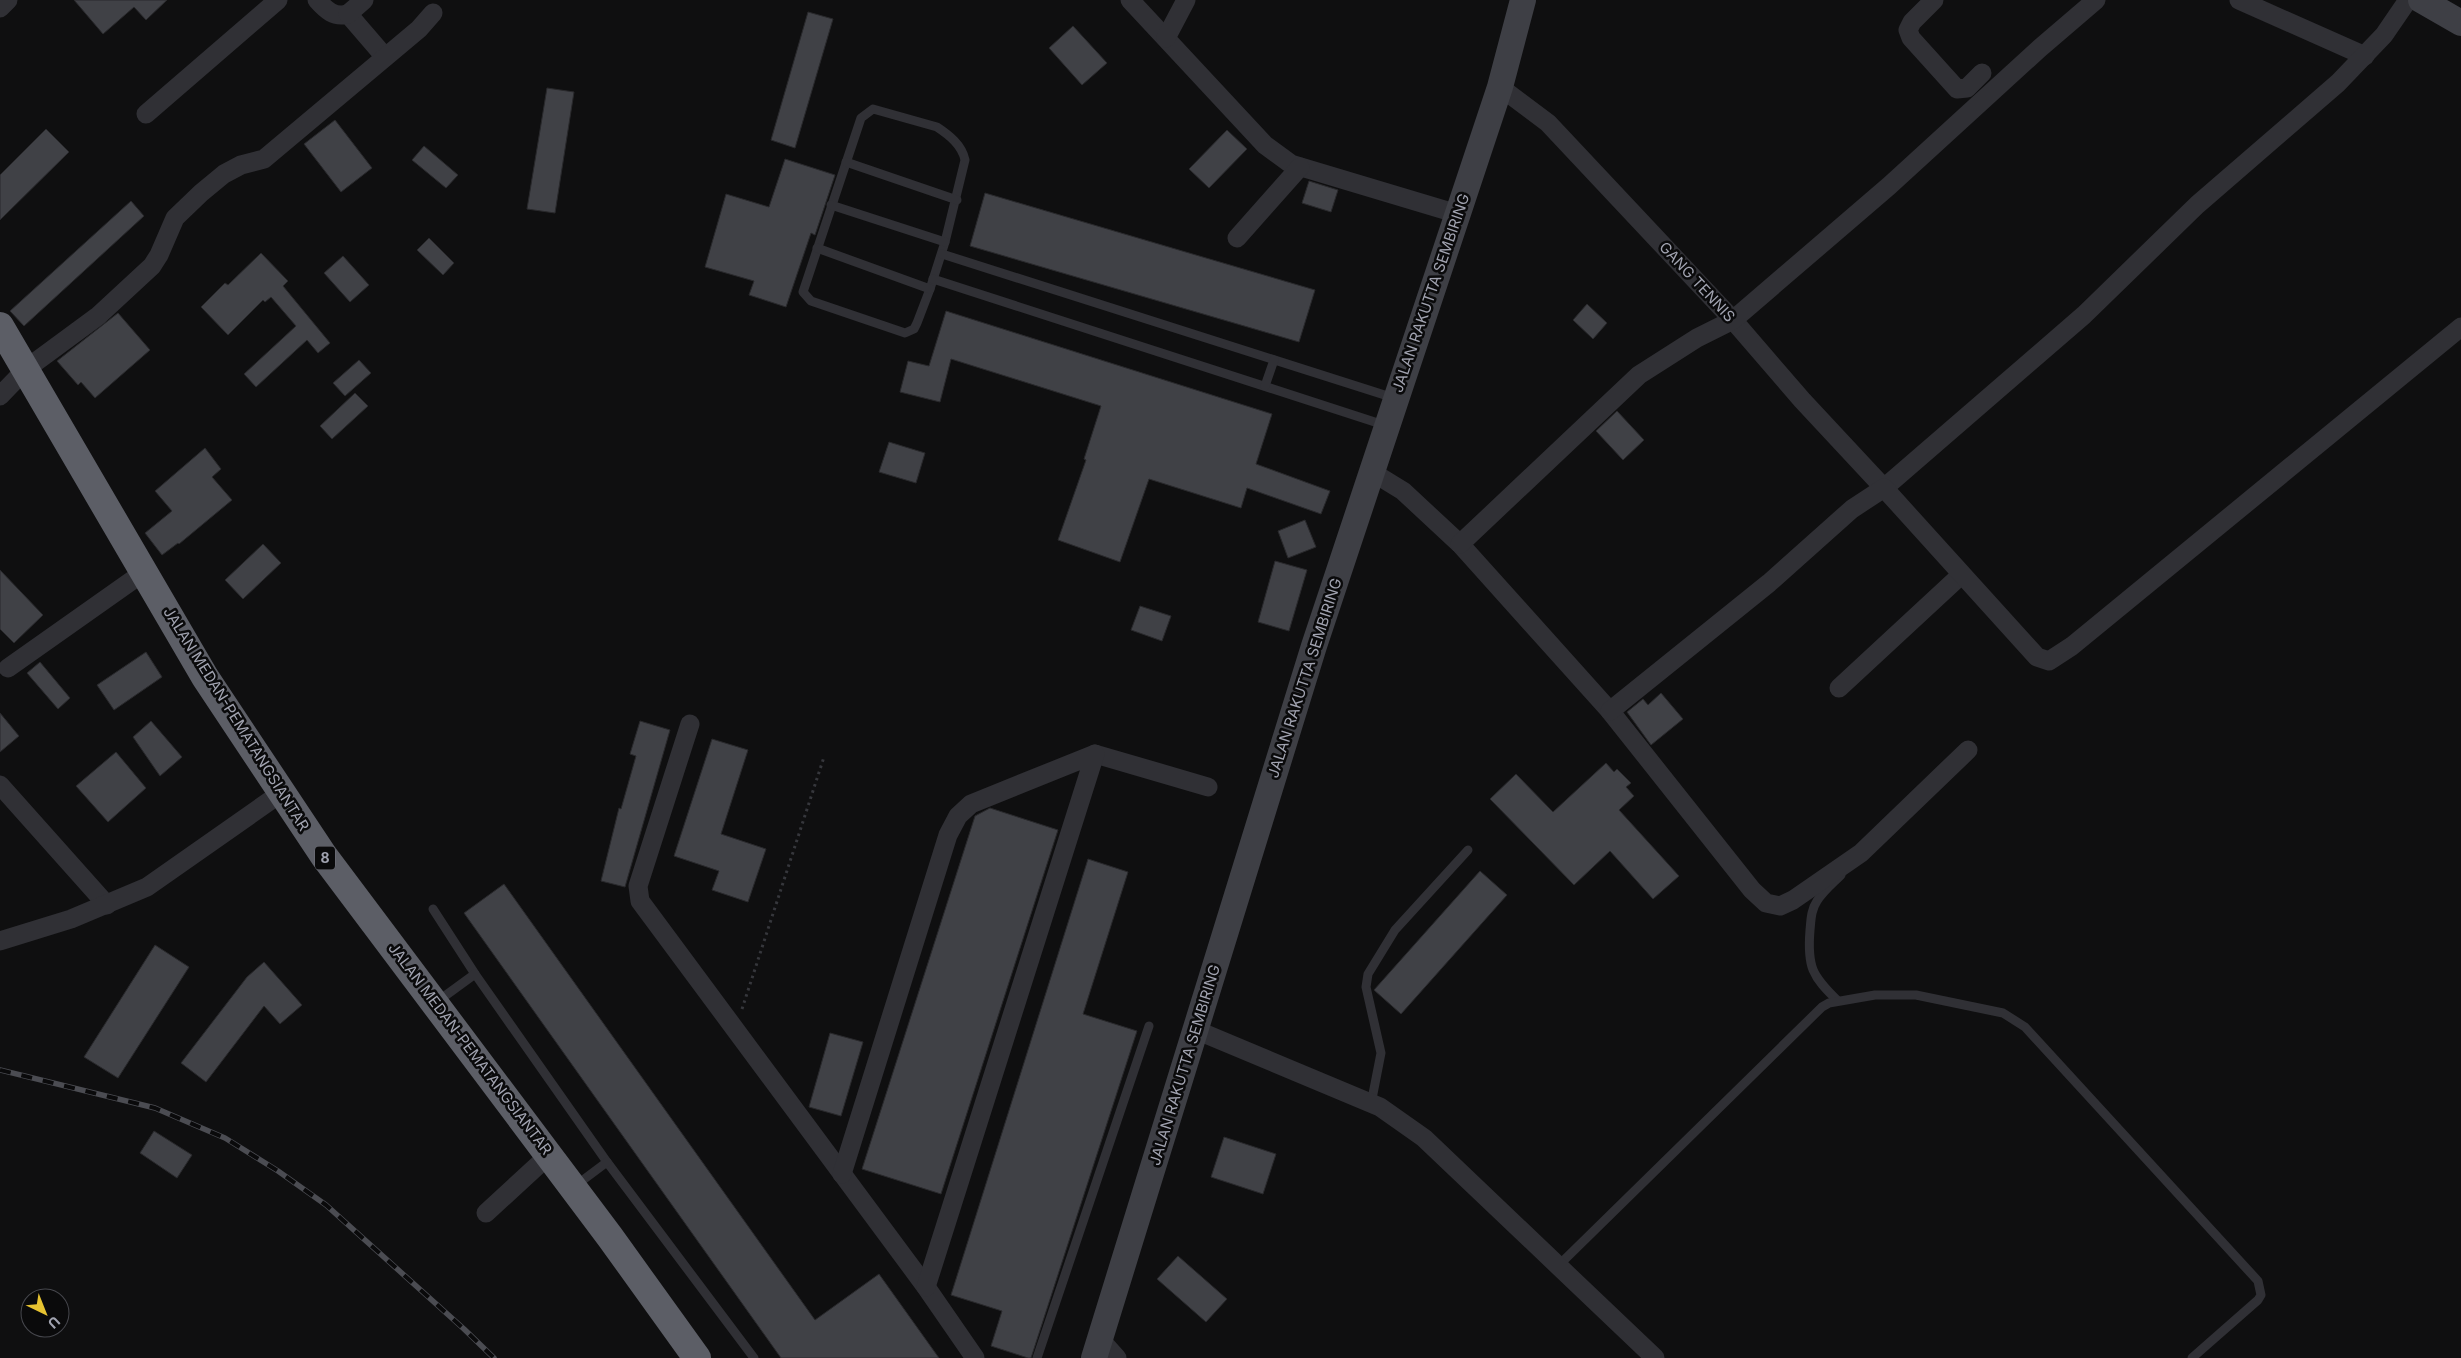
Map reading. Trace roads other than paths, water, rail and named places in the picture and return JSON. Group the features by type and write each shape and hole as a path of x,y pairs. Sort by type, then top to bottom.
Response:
{"highway":[{"name":"JALAN MEDAN-PEMATANGSIANTAR","path":"1,330 26,368 205,677 281,793 324,856 549,1155 697,1358"}],"main road":[{"path":"2421,0 2461,23"},
{"name":"JALAN RAKUTTA SEMBIRING","path":"1097,1348 1314,646 1500,87 1516,5"}],"street":[{"path":"0,8 8,0"},
{"path":"146,114 278,0"},
{"path":"317,0 333,14 341,16 348,14 364,0"},
{"path":"1130,0 1265,146 1291,164 1458,214"},
{"path":"1166,38 1186,0"},
{"path":"1934,0 1912,22 1908,30 1911,38 1957,89 1967,88 1982,73"},
{"path":"1460,544 1639,375 1697,338 1733,320 1882,192 2040,48 2096,0"},
{"path":"2239,0 2366,56"},
{"path":"1610,712 1769,583 1852,509 1884,488 2084,315 2204,199 2338,83 2366,56 2384,35 2408,0"},
{"path":"0,396 26,368 98,316 152,266 159,255 175,218 201,193 224,174 241,165 264,160 419,29 433,13"},
{"path":"348,14 385,57"},
{"name":"GANG TENNIS","path":"1500,87 1548,123 1733,320 1802,400 2037,657 2050,661 2461,326"},
{"path":"1237,238 1300,167"},
{"path":"1372,472 1403,491 1460,544 1610,712 1752,890 1766,902 1780,906 1794,900 1861,853 1968,750"},
{"path":"8,668 144,572"},
{"path":"1839,688 1961,575"},
{"path":"690,724 638,886 640,901 926,1287 975,1358"},
{"path":"842,1174 948,835 958,816 971,804 1095,754 1208,788"},
{"path":"926,1287 1095,754"},
{"path":"0,785 107,905"},
{"path":"0,941 71,919 147,887 281,793"},
{"path":"1196,1030 1371,1104 1424,1138 1655,1358"},
{"path":"486,1213 549,1155"},
{"path":"1097,1348 1118,1358"}],"lane":[{"path":"873,109 937,127 946,133 964,153 965,160 957,200 942,254 918,323 914,328 905,332 811,301 806,297 804,287 846,162 861,118 873,109"},
{"path":"846,162 957,200"},
{"path":"831,205 945,242"},
{"path":"817,248 930,289"},
{"path":"942,254 1396,398"},
{"path":"933,279 1387,426"},
{"path":"1265,386 1274,360"},
{"path":"1371,1104 1381,1053 1366,987 1368,974 1395,930 1468,850"},
{"path":"1838,1002 1821,984 1811,968 1808,953 1812,913 1818,900 1861,853"},
{"path":"433,909 475,974 607,1162 754,1358"},
{"path":"436,1003 475,974"},
{"path":"1558,1266 1822,1007 1876,995 1916,995 2003,1013 2025,1027 2258,1281 2261,1294 2258,1300 2192,1358"},
{"path":"1037,1358 1149,1026"},
{"path":"572,1187 607,1162"}],"railway":[{"path":"0,1070 155,1108 225,1138 278,1171 326,1205 494,1358"}]}
